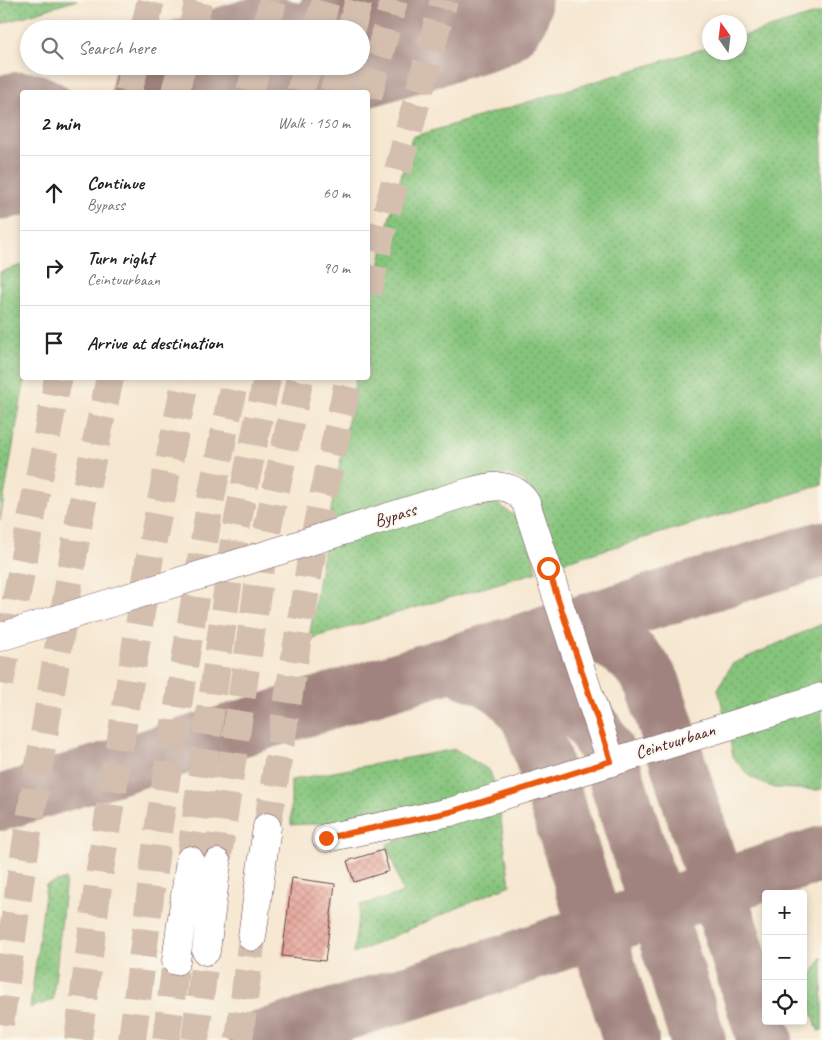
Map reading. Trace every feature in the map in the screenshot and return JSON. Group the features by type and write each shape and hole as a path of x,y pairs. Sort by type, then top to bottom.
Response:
{"street":[{"name":"Bypass","path":"0,637 469,492 502,487 519,493 526,503 611,761"},
{"name":"Ceintuurbaan","path":"326,838 450,812 822,696"},
{"path":"252,937 268,827"},
{"path":"176,961 190,860"},
{"path":"206,950 217,863"}],"green space":[{"path":"0,0 77,0 0,24"},
{"path":"822,12 822,485 557,564 530,493 523,480 507,474 328,526 356,380 370,380 370,312 387,227 412,137 702,49 702,60 747,60 747,35"},
{"path":"20,266 20,380 25,380 0,520 0,272"},
{"path":"467,500 494,501 524,523 537,572 309,639 324,546"},
{"path":"822,624 822,688 725,718 718,689 732,664"},
{"path":"822,705 822,789 774,788 749,776 733,757 729,734"},
{"path":"455,749 490,771 496,789 414,818 291,825 291,780"},
{"path":"499,806 510,885 353,954 360,905 403,893 387,844"},
{"path":"66,879 53,1000 30,1008 46,885"},
{"path":"822,957 822,1030 818,1031 807,995 807,984"}],"building":[{"path":"383,850 389,871 354,882 347,861"},
{"path":"292,878 335,884 325,961 282,956"}],"taxiway":[{"path":"0,803 822,549"},
{"path":"553,632 585,634 612,642 634,658 653,684 765,1040"},
{"path":"462,663 487,663 511,668 533,676 553,687 571,701 587,719 600,739 611,761 698,1040"},
{"path":"469,672 490,680 507,692 522,707 533,727 631,1040"},
{"path":"257,1040 507,962 675,902 822,854"}],"runway":[{"path":"370,34 481,0"},
{"path":"189,90 238,75"},
{"path":"0,149 20,143"}],"tunnel":[{"path":"146,20 151,0"},
{"path":"194,20 199,0"},
{"path":"268,20 273,0"},
{"path":"320,20 326,0"},
{"path":"353,20 359,0"},
{"path":"370,90 394,0"},
{"path":"370,284 381,234 444,0"},
{"path":"129,90 133,75"},
{"path":"176,90 180,75"},
{"path":"251,90 255,75"},
{"path":"301,90 305,75"},
{"path":"335,90 339,75"},
{"path":"0,684 58,380"},
{"path":"0,1024 21,875 80,515 110,380"},
{"path":"78,1040 100,870 151,550 186,380"},
{"path":"132,1040 159,825 211,498 235,380"},
{"path":"190,860 235,534 267,380"},
{"path":"217,863 265,540 300,380"},
{"path":"267,827 316,529 349,380"},
{"path":"239,1040 252,937"},
{"path":"195,1040 206,951"},
{"path":"166,1040 176,961"}],"route":[{"path":"326,838 450,812 611,761 548,568"}]}
